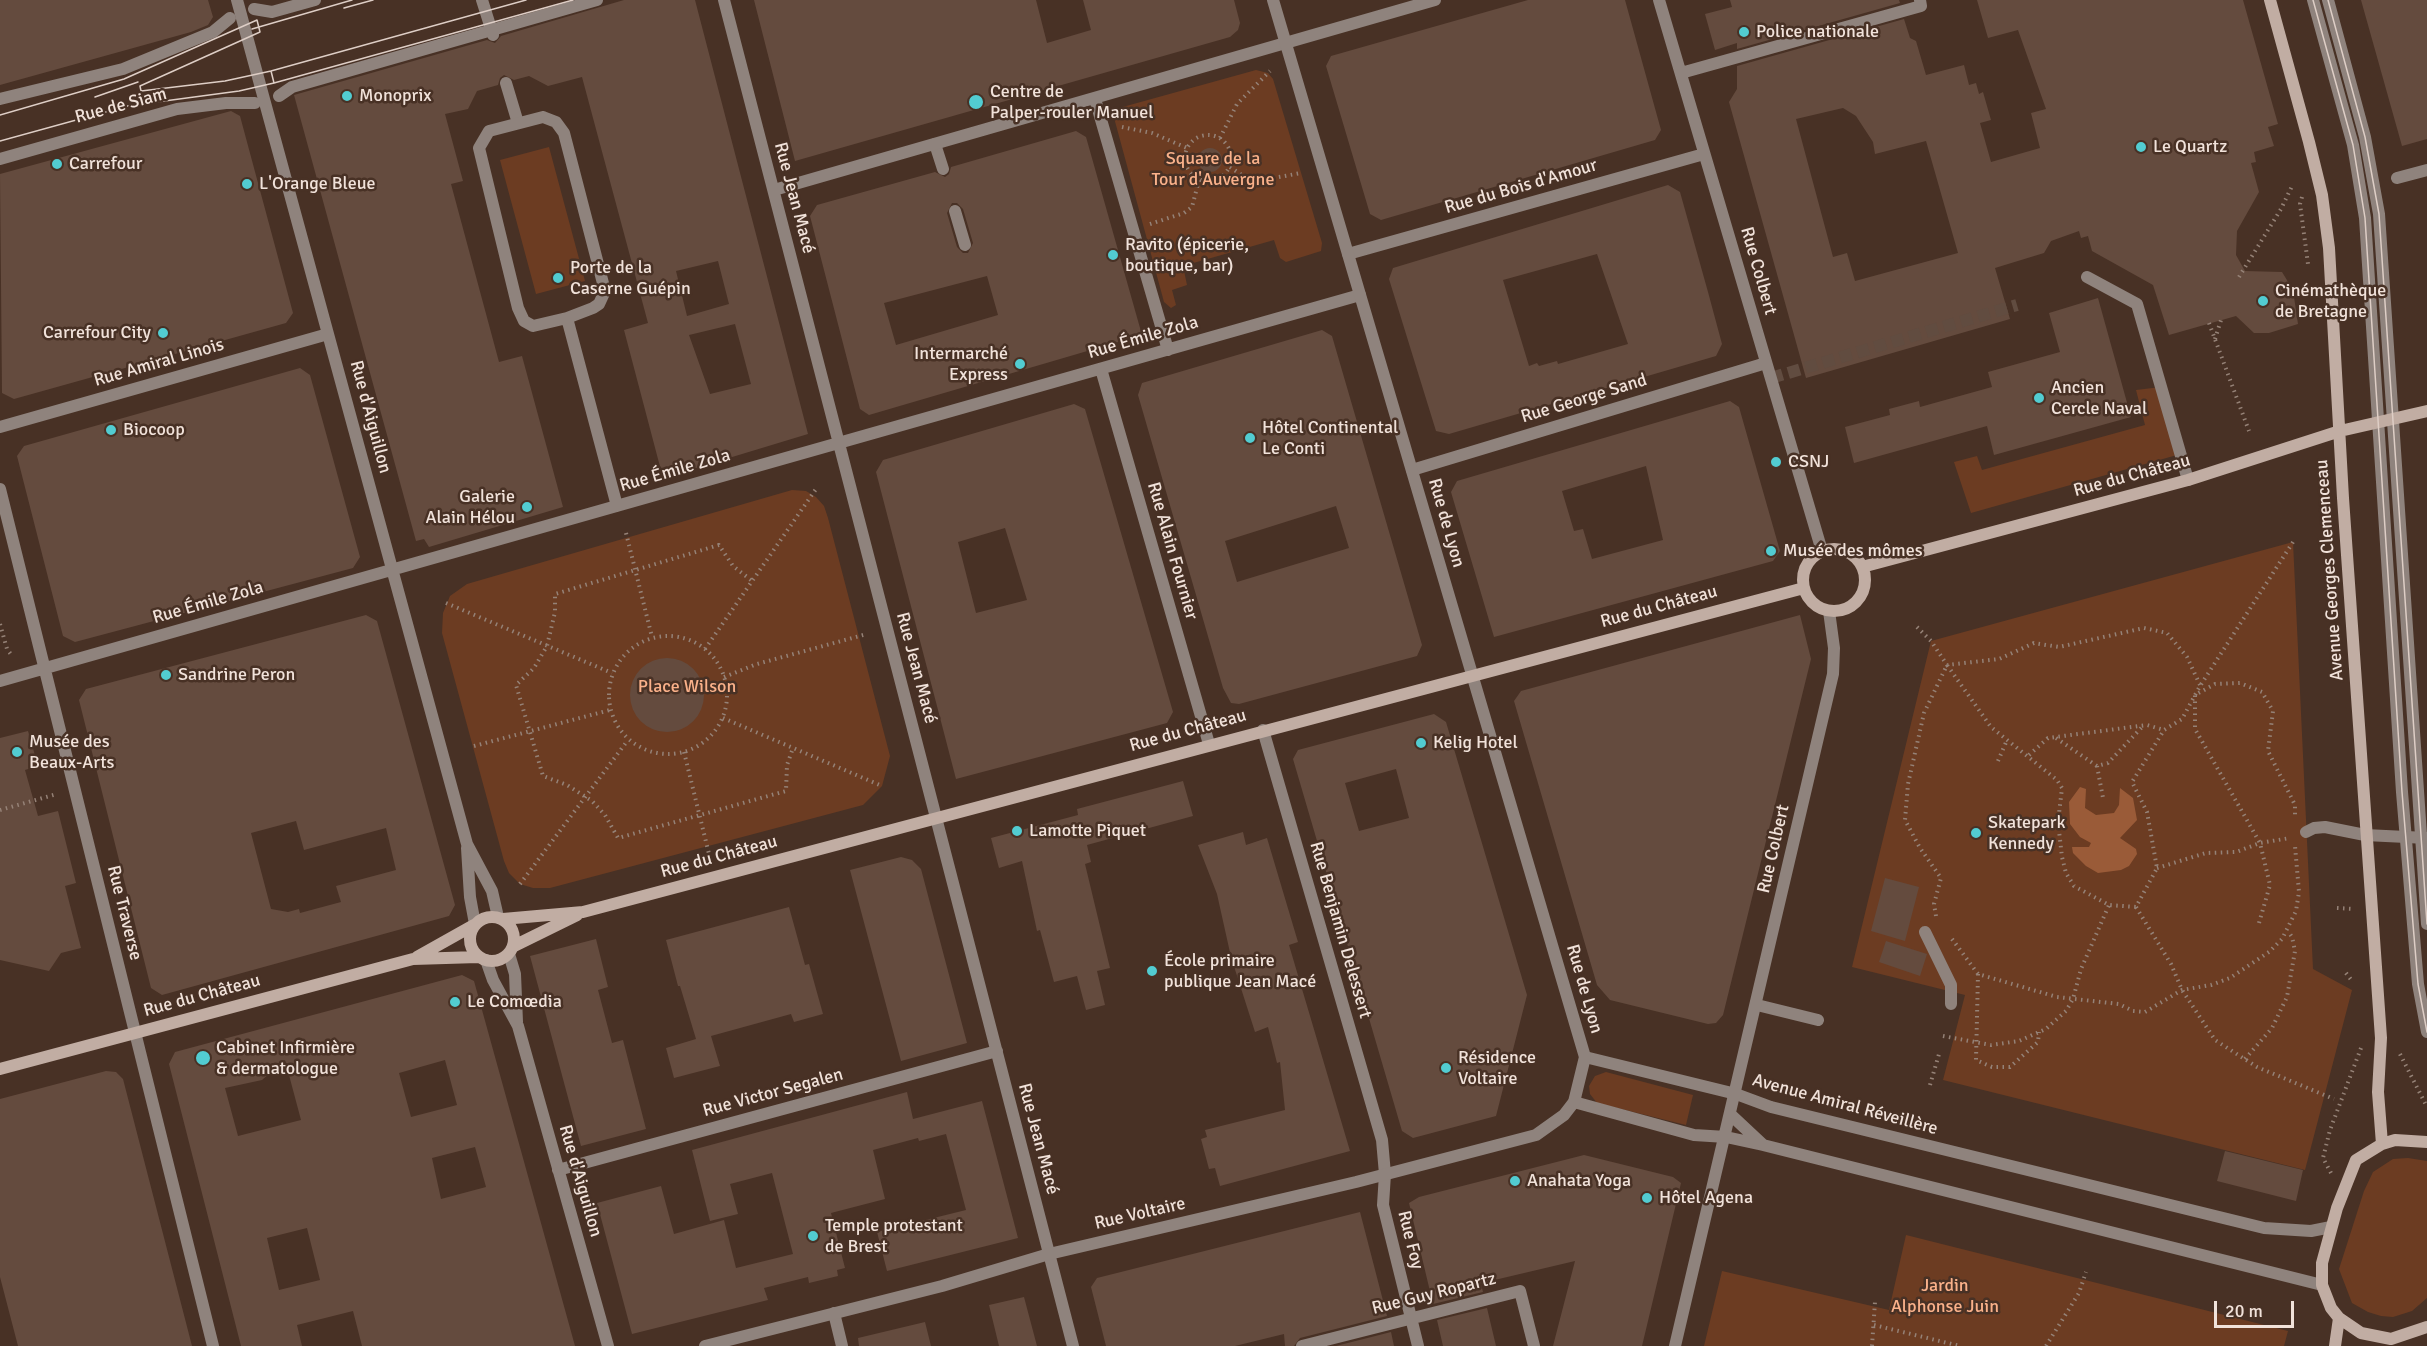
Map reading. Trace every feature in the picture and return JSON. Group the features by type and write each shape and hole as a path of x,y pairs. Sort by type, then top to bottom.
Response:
{"main road":[{"name":"Avenue Georges Clemenceau","path":"2270,0 2322,195 2329,248 2365,835 2381,1038 2378,1092 2382,1144"},
{"name":"Rue du Château","path":"1862,567 2188,480 2340,432 2427,411"},
{"path":"1842,550 1857,559 1862,567 1865,582 1860,596 1847,608 1830,611 1813,603 1804,588 1805,569 1809,561 1822,551 1842,550"},
{"name":"Rue du Château","path":"501,918 583,912 1209,744 1804,588"},
{"name":"Rue du Château","path":"511,950 583,912"},
{"path":"489,916 501,918 512,928 511,950 494,962 482,959 470,943 475,924 489,916"},
{"name":"Rue du Château","path":"413,959 475,924"},
{"name":"Rue du Château","path":"0,1069 413,959 482,959"},
{"path":"2425,1330 2385,1342 2361,1333 2339,1318 2331,1308 2322,1285 2322,1263 2331,1227 2356,1160 2382,1144 2404,1139 2427,1142"},
{"path":"2335,1346 2339,1318"}],"street":[{"name":"Rue d'Aiguillon","path":"237,0 467,844 470,897 475,924"},
{"path":"254,9 272,12 315,0"},
{"path":"482,0 492,33"},
{"path":"279,96 292,87 492,33 597,0"},
{"name":"Rue Jean Macé","path":"724,0 1073,1346"},
{"name":"Rue de Lyon","path":"1273,0 1585,1057"},
{"path":"774,190 1435,0"},
{"name":"Rue Colbert","path":"1659,0 1822,551"},
{"path":"1681,73 1921,6 1920,0"},
{"path":"2313,0 2353,145 2365,218 2378,424 2427,924"},
{"path":"2328,0 2365,137 2379,214 2418,837 2418,984 2427,1032"},
{"name":"Rue de Siam","path":"0,99 123,69 213,32 230,18"},
{"path":"506,83 518,123"},
{"path":"1095,99 1168,350"},
{"name":"Rue de Siam","path":"0,159 177,110 255,102"},
{"path":"543,117 556,122 561,127 605,291 599,304 567,318 532,326 524,321 518,308 479,148 489,131 518,123 543,117"},
{"path":"935,144 943,169"},
{"name":"Rue du Bois d'Amour","path":"1348,254 1704,154"},
{"path":"2397,178 2427,170"},
{"path":"955,211 965,244"},
{"path":"2087,277 2137,304 2188,480"},
{"name":"Rue Émile Zola","path":"0,681 1360,295"},
{"path":"567,318 617,506"},
{"name":"Rue Amiral Linois","path":"0,427 328,334"},
{"name":"Rue George Sand","path":"1412,470 1766,363"},
{"name":"Rue Alain Fournier","path":"1101,369 1209,744"},
{"name":"Rue Traverse","path":"0,489 213,1346"},
{"name":"Rue Colbert","path":"1675,1346 1726,1137 1833,674 1834,648 1830,611"},
{"name":"Rue Benjamin Delessert","path":"1263,730 1382,1140"},
{"path":"2301,834 2314,828 2325,827 2365,835 2418,837"},
{"name":"Rue d'Aiguillon","path":"467,844 492,891 501,918"},
{"path":"1925,932 1951,985 1952,1004"},
{"name":"Rue d'Aiguillon","path":"511,950 518,1026 608,1346"},
{"name":"Rue d'Aiguillon","path":"482,959 518,1026"},
{"path":"1756,1005 1818,1020"},
{"name":"Rue Victor Segalen","path":"558,1170 997,1051"},
{"path":"1585,1057 1574,1102 1694,1134 1726,1137 1763,1145 2322,1285"},
{"name":"Avenue Amiral Réveillère","path":"1585,1057 1736,1094 1771,1107 2264,1228 2311,1232 2331,1227"},
{"name":"Rue Voltaire","path":"705,1346 942,1286 1049,1254 1385,1174 1536,1135 1564,1115 1574,1102"},
{"path":"1731,1115 1763,1145"},
{"name":"Rue Foy","path":"1382,1140 1385,1174 1383,1205 1418,1346"},
{"name":"Rue Guy Ropartz","path":"1302,1346 1520,1291 1534,1346"},
{"path":"834,1313 842,1346"}],"path":[{"path":"1220,138 1237,104 1270,71"},
{"path":"1102,123 1152,133 1187,148"},
{"path":"1209,135 1220,138 1230,150 1230,167 1226,173 1214,181 1199,180 1185,164 1187,148 1198,137 1209,135"},
{"path":"1230,167 1252,182 1301,173"},
{"path":"1133,228 1184,213 1192,207 1199,180"},
{"path":"2239,277 2281,209 2293,184"},
{"path":"2302,195 2300,204 2309,271"},
{"path":"2215,339 2221,320"},
{"path":"2209,323 2249,431"},
{"path":"705,650 816,489"},
{"path":"626,532 652,637"},
{"path":"2136,907 2157,868 2147,812 2132,782 2164,730 2182,719 2200,686 2293,542"},
{"path":"752,580 733,566 719,545 555,594 555,612 547,646 534,668 516,685 543,776 567,785 586,797 605,815 618,838 786,791 787,765 794,748"},
{"path":"446,603 612,673"},
{"path":"0,624 7,649 13,658"},
{"path":"1917,627 1931,641 1991,727 2029,755 2057,780 2062,788 2058,822 2066,873 2074,886 2109,905 2136,907"},
{"path":"1947,665 1999,658 2034,643 2059,648 2144,628 2168,633 2187,657 2200,686"},
{"path":"724,677 757,664 867,634"},
{"path":"671,636 690,640 717,662 724,677 727,690 723,718 714,733 700,745 684,752 665,755 645,750 628,740 617,726 610,710 608,691 612,673 622,657 635,645 652,637 671,636"},
{"path":"1940,922 1935,915 1934,904 1941,878 1920,848 1905,820 1908,784 1924,713 1947,665"},
{"path":"1978,974 2073,999 2119,1004 2138,1013 2145,1012 2165,997 2182,990 2211,985 2230,978 2269,952 2288,931 2300,892 2301,834 2295,805 2268,751 2273,711 2262,692 2240,683 2215,684 2195,695"},
{"path":"2195,695 2195,729 2260,843 2270,885 2259,923"},
{"path":"474,746 610,710"},
{"path":"723,718 882,786"},
{"path":"2029,755 2048,738 2143,725 2164,730"},
{"path":"2097,766 2108,763 2143,725"},
{"path":"2055,738 2097,766 2103,798"},
{"path":"520,884 628,740"},
{"path":"1998,761 2007,740"},
{"path":"684,752 709,854"},
{"path":"0,810 75,789"},
{"path":"2157,868 2206,853 2236,852 2260,843 2301,834"},
{"path":"1943,1036 1976,1043 2005,1044 2039,1032 2067,1011 2073,999 2081,969 2109,905"},
{"path":"2136,907 2171,964 2182,990 2215,1041 2245,1059 2304,1088 2334,1099"},
{"path":"2245,1059 2271,1028 2288,997 2295,951 2288,931"},
{"path":"1951,938 1978,974 1979,1032 1976,1043 1976,1060 1992,1067 2010,1067 2038,1042 2039,1032"},
{"path":"2346,973 2352,981"},
{"path":"1930,1085 1939,1054"},
{"path":"2046,1346 2079,1293 2086,1272"},
{"path":"1872,1346 1875,1302"},
{"path":"1874,1325 1960,1346"}],"green space":[{"name":"Square de la Tour d'Auvergne","path":"1256,70 1268,73 1273,79 1322,243 1321,251 1286,262 1280,258 1274,240 1183,266 1187,285 1172,290 1176,305 1171,308 1164,302 1113,114 1119,108"},
{"path":"549,147 585,281 536,294 500,160"},
{"path":"2161,387 2177,455 1971,513 1954,462 1977,456 1982,470 2145,425 2136,390"},
{"name":"Place Wilson","path":"792,490 806,491 816,497 824,506 828,518 890,756 882,786 863,805 550,888 533,888 520,884 509,873 504,861 442,633 443,613 450,596 467,584"},
{"path":"2293,542 2313,969 2352,990 2305,1170 1943,1080 1965,995 1852,967 1931,641"},
{"path":"1606,1072 1693,1095 1686,1125 1597,1103 1590,1094 1589,1086 1595,1076"},
{"path":"2408,1158 2427,1161 2427,1298 2412,1311 2393,1317 2381,1316 2352,1303 2339,1269 2364,1191 2373,1172 2393,1159"},
{"name":"Jardin Alphonse Juin","path":"1906,1235 2288,1331 2284,1346 1704,1346 1722,1271 1889,1310"}],"shaded area":[{"path":"2080,787 2086,789 2085,808 2096,815 2114,813 2119,805 2120,788 2133,798 2137,820 2120,838 2136,849 2137,854 2129,866 2121,870 2098,873 2086,866 2073,853 2072,847 2089,847 2091,843 2080,837 2070,824 2069,802"}],"building":[{"path":"0,0 208,0 213,17 208,25 191,32 0,85"},
{"path":"624,0 695,0 808,434 663,478 624,330 648,323 582,77 548,86 529,76 514,80 504,75 500,78 498,85 477,91 468,109 445,114 463,181 451,184 499,362 522,356 563,507 429,547 424,539 416,541 294,95 487,40 495,43 501,36","holes":["718,261 729,304 687,316 676,271","735,324 751,384 710,394 689,335"]},
{"path":"754,0 1036,0 1047,43 1091,30 1083,0 1234,0 1240,23 1238,30 1230,37 795,161"},
{"path":"1528,0 1625,0 1661,130 1655,140 1381,220 1370,214 1326,66 1331,56"},
{"name":"Police nationale","path":"1730,0 1899,0 1900,3 1737,49 1737,43 1715,50 1705,14 1732,7"},
{"path":"1977,0 2243,0 2278,124 2268,127 2274,146 2254,152 2256,162 2251,163 2259,192 2237,231 2236,255 2245,271 2282,272 2293,290 2298,324 2269,333 2254,333 2236,316 2169,335 2153,285 2092,251 2088,236 2081,238 2079,231 2051,241 2044,253 1995,268 2010,319 1806,378 1729,102 1737,89 1737,66 1904,19 1910,38 1916,41 1926,75 1964,65 1969,85 1976,83 1979,94 1983,92 1991,120 1980,123 1991,162 2040,148 2031,113 2046,109 2018,30 1988,38","holes":["1843,108 1856,116 1873,142 1875,154 1926,141 1958,253 1855,281 1847,253 1833,257 1796,119"]},
{"path":"2361,0 2427,0 2427,139 2402,146"},
{"path":"231,111 240,116 293,313 286,323 14,399 2,393 0,174"},
{"path":"1076,131 1086,137 1142,335 869,415 860,409 810,216 817,205 935,172 945,177 949,174 951,167","holes":["952,203 957,203 963,209 973,243 968,253 963,253 957,247 947,213","987,276 998,315 896,345 884,303"]},
{"path":"1210,148 1215,149 1221,155 1221,165 1215,171 1210,172 1205,171 1199,165 1198,160 1199,155 1205,149"},
{"path":"1668,185 1680,192 1722,344 1716,356 1449,434 1436,431 1389,279 1393,268","holes":["1597,254 1628,344 1558,364 1557,361 1529,366 1503,280"]},
{"name":"Ancien Cercle Naval","path":"2098,298 2131,417 1994,455 1987,426 1854,463 1845,427 1890,415 1889,409 1919,401 1920,407 1992,387 1988,372 2060,352 2049,313"},
{"path":"1322,330 1332,336 1422,645 1417,656 1239,704 1231,703 1223,688 1138,395 1142,383","holes":["1336,506 1349,548 1237,582 1225,541"]},
{"path":"300,368 310,375 360,557 353,568 75,642 63,636 17,456 24,446"},
{"path":"1730,401 1739,407 1780,551 1773,561 1494,637 1451,492 1457,481","holes":["1646,466 1663,540 1592,559 1583,529 1574,531 1562,491"]},
{"path":"1074,404 1085,409 1173,712 1167,723 956,779 876,472 883,460","holes":["1005,528 1027,600 976,613 958,542"]},
{"path":"366,615 377,621 455,905 449,916 162,995 151,988 79,700 86,689","holes":["296,821 304,850 386,828 396,870 336,886 341,902 300,913 299,909 288,912 271,909 251,833"]},
{"path":"1800,615 1811,659 1723,1015 1716,1023 1708,1024 1610,1000 1597,985 1514,701 1521,691"},
{"path":"667,658 688,664 698,674 704,695 698,716 688,726 667,732 646,726 636,716 630,695 636,674 646,664"},
{"path":"1434,714 1446,722 1527,995 1496,1116 1413,1138 1402,1131 1293,759 1298,750","holes":["1396,769 1409,818 1359,831 1345,783"]},
{"path":"28,731 38,766 25,770 38,816 58,811 76,883 65,886 81,948 61,953 49,971 0,960 0,738"},
{"path":"1183,781 1193,816 1087,845 1091,862 1085,864 1110,968 1097,971 1105,1005 1086,1010 1077,976 1054,982 1040,930 1037,931 1022,861 999,868 991,838 1078,815 1077,809"},
{"path":"1243,832 1246,845 1267,838 1298,942 1289,945 1350,1151 1220,1186 1215,1168 1209,1169 1201,1139 1207,1137 1205,1130 1285,1110 1280,1062 1277,1063 1268,1027 1255,1032 1231,957 1217,894 1198,845"},
{"path":"901,857 912,860 921,869 967,1043 901,1061 850,870"},
{"path":"1885,878 1919,887 1905,941 1871,931"},
{"path":"789,907 805,965 809,964 823,1014 794,1022 791,1014 711,1036 720,1066 674,1078 666,1048 696,1039 680,986 678,986 666,940"},
{"path":"596,939 608,987 598,990 612,1043 623,1040 646,1129 581,1146 530,956"},
{"path":"1886,941 1927,954 1920,976 1879,962"},
{"path":"462,975 474,981 575,1346 362,1346 353,1311 297,1325 302,1346 241,1346 169,1064 175,1052","holes":["285,1060 301,1120 238,1136 225,1088 262,1080","445,1060 457,1105 411,1117 399,1073","475,1147 486,1187 441,1199 432,1158","307,1228 320,1280 279,1290 267,1238"]},
{"path":"106,1071 116,1072 123,1079 192,1346 18,1346 0,1277 0,1099"},
{"path":"907,1092 913,1119 982,1101 1018,1238 887,1271 877,1232 966,1210 946,1134 919,1141 918,1138 873,1150 885,1199 831,1213 845,1268 837,1270 838,1276 809,1283 808,1277 764,1288 768,1300 632,1334 597,1203 661,1186 674,1234 724,1220 736,1268 793,1254 772,1173 730,1184 738,1214 710,1221 692,1150"},
{"path":"2225,1151 2303,1170 2296,1201 2217,1181"},
{"path":"1584,1155 1673,1177 1681,1183 1642,1346 1553,1346 1575,1261 1486,1282 1481,1284 1483,1292 1433,1304 1409,1203 1419,1197"},
{"path":"1360,1212 1387,1316 1300,1338 1294,1346 1285,1346 1284,1334 1235,1346 1106,1346 1091,1287 1097,1278"},
{"path":"1024,1297 1037,1346 999,1346 989,1305"},
{"path":"1487,1308 1496,1346 1443,1346 1437,1320"},
{"path":"925,1322 931,1346 859,1346 858,1338"},
{"path":"1391,1332 1394,1346 1336,1346"}],"tunnel":[{"path":"1771,378 2017,305"}],"tram line":[{"path":"252,29 352,0"},
{"path":"344,8 373,0"},
{"path":"526,0 271,71 274,83 573,0"},
{"path":"2313,0 2353,145 2365,218 2402,792 2418,984 2427,1032"},
{"path":"2328,0 2365,137 2379,214 2427,924"},
{"path":"0,115 124,79 257,20 260,32 140,86 141,91 225,81 271,71 274,83 239,91 127,106 0,141"},
{"path":"95,97 138,82"}],"place":[{"name":"Police nationale","path":"1744,32"},
{"name":"Monoprix","path":"347,96"},
{"name":"Centre de Palper-rouler Manuel","path":"976,102"},
{"name":"Le Quartz","path":"2141,147"},
{"name":"Carrefour","path":"57,164"},
{"name":"L'Orange Bleue","path":"247,184"},
{"name":"Ravito (épicerie, boutique, bar)","path":"1113,255"},
{"name":"Porte de la Caserne Guépin","path":"558,278"},
{"name":"Cinémathèque de Bretagne","path":"2263,301"},
{"name":"Carrefour City","path":"163,333"},
{"name":"Intermarché Express","path":"1020,364"},
{"name":"Ancien Cercle Naval","path":"2039,398"},
{"name":"Biocoop","path":"111,430"},
{"name":"Hôtel Continental Le Conti","path":"1250,438"},
{"name":"CSNJ","path":"1776,462"},
{"name":"Galerie Alain Hélou","path":"527,507"},
{"name":"Musée des mômes","path":"1771,551"},
{"name":"Sandrine Peron","path":"166,675"},
{"name":"Kelig Hotel","path":"1421,743"},
{"name":"Musée des Beaux-Arts","path":"17,752"},
{"name":"Lamotte Piquet","path":"1017,831"},
{"name":"Skatepark Kennedy","path":"1976,833"},
{"name":"École primaire publique Jean Macé","path":"1152,971"},
{"name":"Le Comœdia","path":"455,1002"},
{"name":"Cabinet Infirmière & dermatologue","path":"203,1058"},
{"name":"Résidence Voltaire","path":"1446,1068"},
{"name":"Anahata Yoga","path":"1515,1181"},
{"name":"Hôtel Agena","path":"1647,1198"},
{"name":"Temple protestant de Brest","path":"813,1236"}]}
